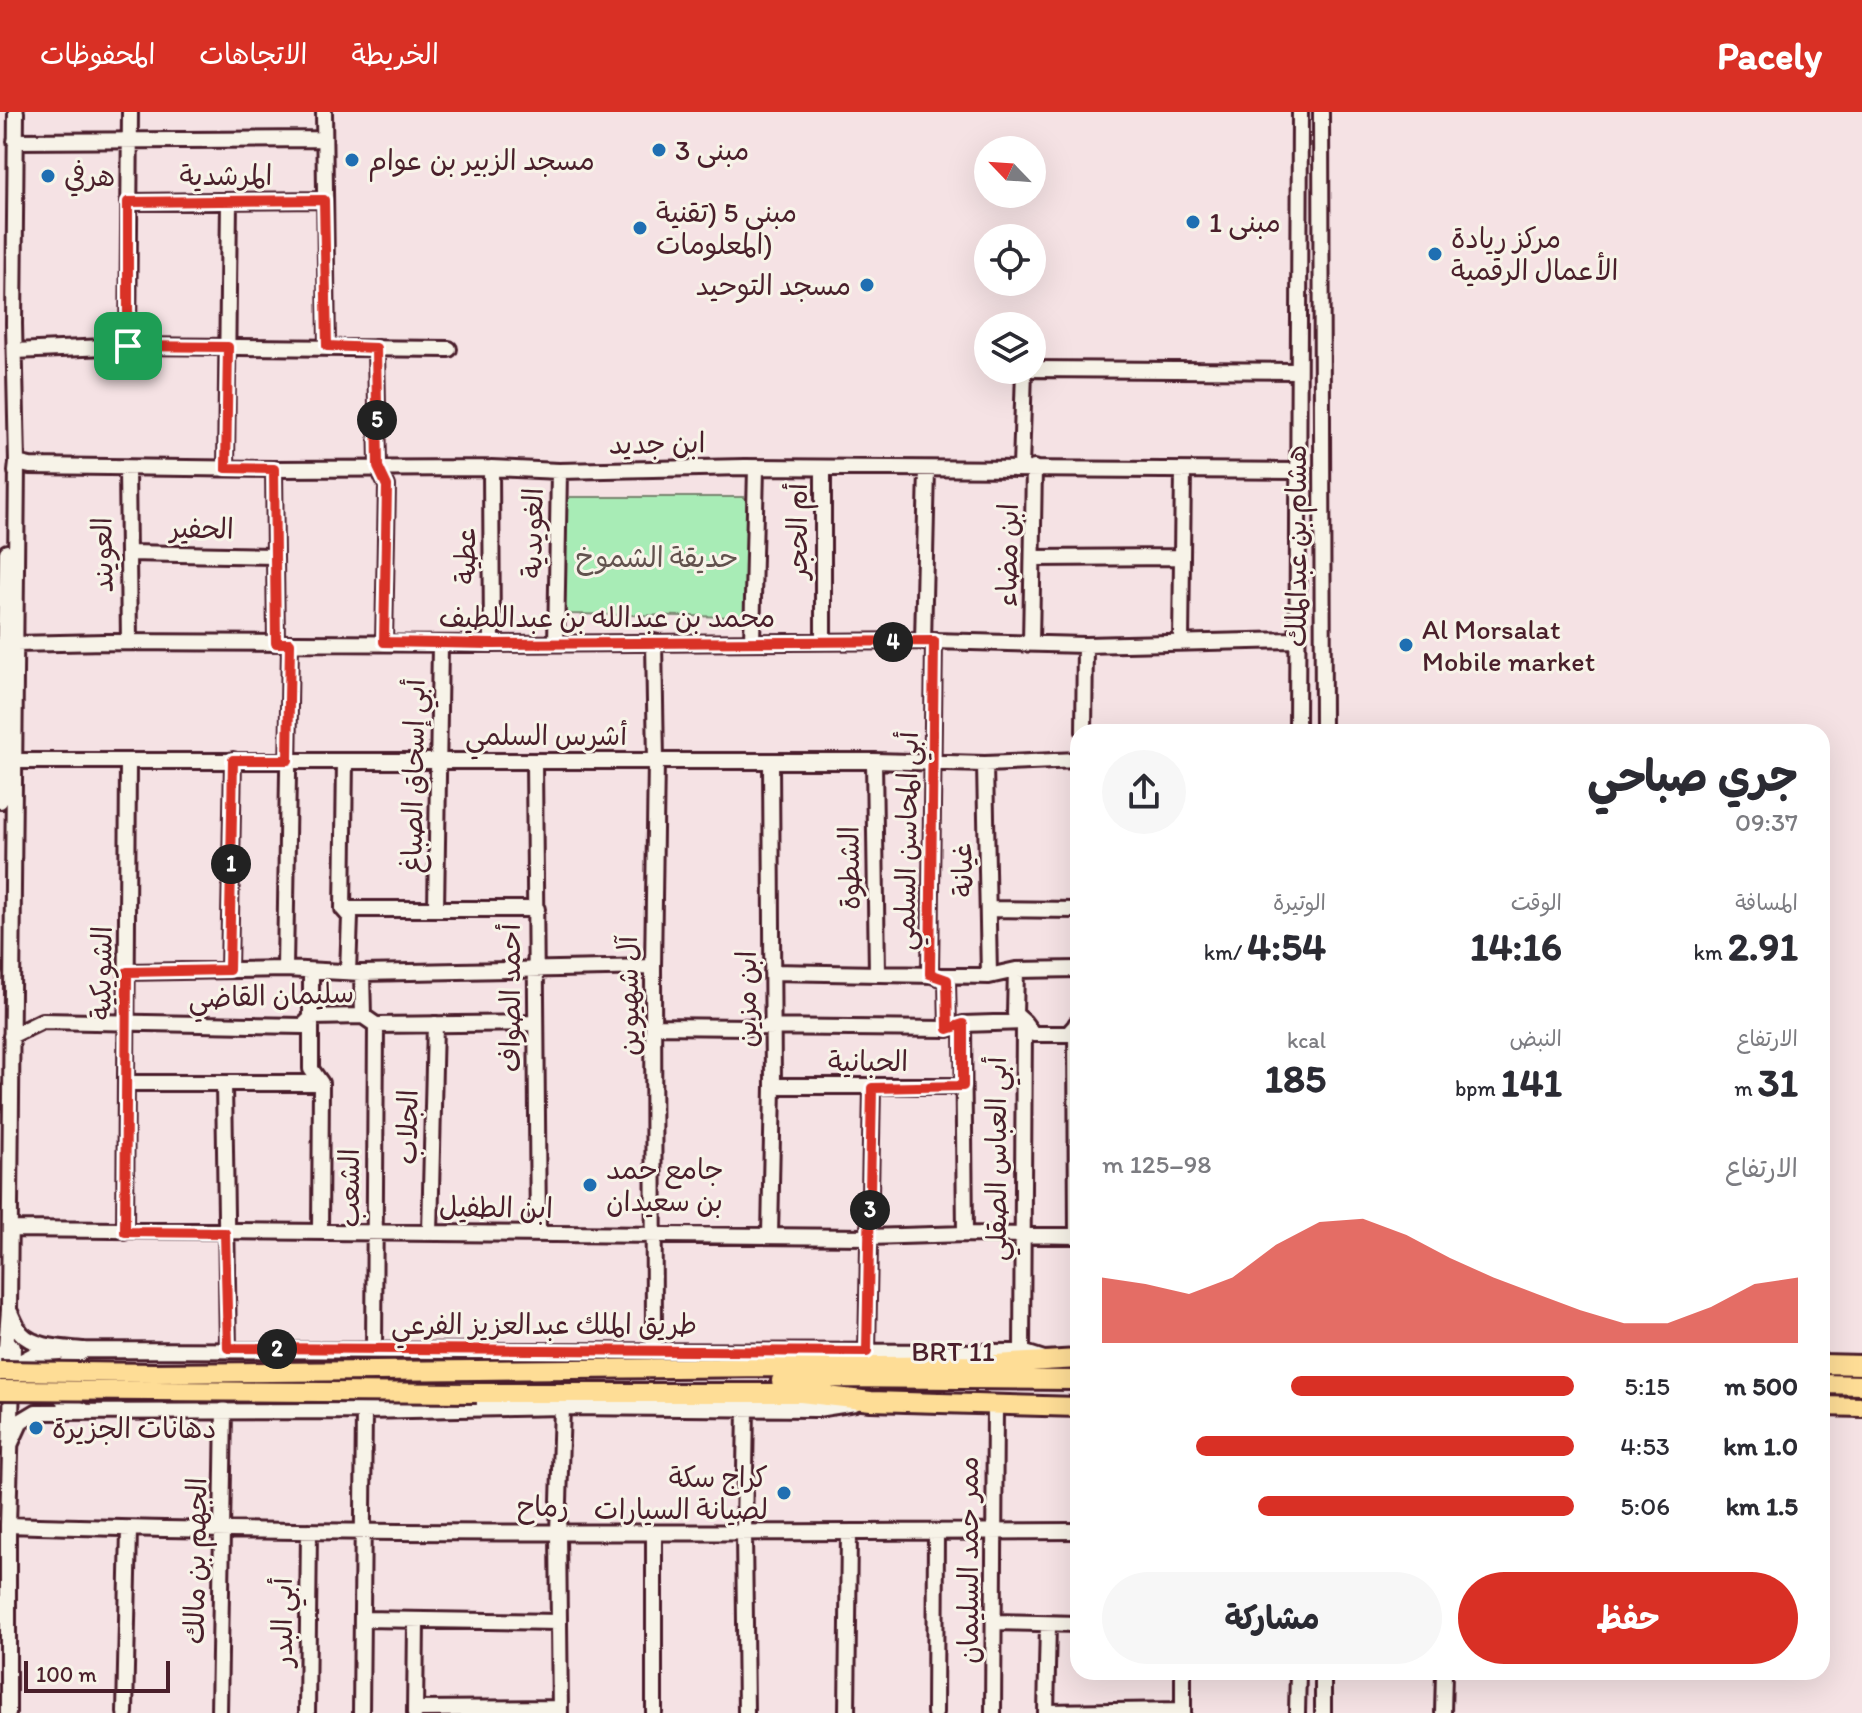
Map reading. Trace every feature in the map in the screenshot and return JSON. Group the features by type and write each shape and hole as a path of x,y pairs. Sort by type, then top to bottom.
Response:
{"main road":[{"path":"3,1368 154,1373 980,1365 1070,1359"},
{"path":"1830,1364 1862,1365"},
{"name":"BRT 11","path":"724,1367 744,1375 1070,1380"},
{"name":"BRT 11","path":"668,1391 727,1382 827,1378"},
{"path":"1830,1384 1862,1385"},
{"path":"3,1398 668,1391 801,1393 871,1401 1070,1407"},
{"path":"1830,1406 1862,1407"}],"street":[{"path":"0,1356 6,1348 9,1310 17,463 16,112"},
{"path":"128,346 130,112"},
{"path":"324,112 327,346"},
{"name":"هشام بن عبدالملك","path":"1297,724 1300,112"},
{"name":"هشام بن عبدالملك","path":"1321,112 1323,724"},
{"path":"15,141 324,139"},
{"name":"المرشدية","path":"128,202 324,200"},
{"path":"226,468 229,201"},
{"path":"1300,296 1322,295"},
{"path":"15,351 128,346 449,349"},
{"path":"376,348 378,467 387,486 384,642"},
{"path":"1046,369 1298,371"},
{"name":"ابن مضاء","path":"1025,384 1033,558 1031,643"},
{"path":"0,801 7,537 17,463"},
{"name":"ابن جديد","path":"17,463 30,466 127,468 378,467 559,471 1028,468 1183,471 1299,476 1322,480"},
{"name":"العويند","path":"127,468 129,642"},
{"name":"عطية","path":"491,468 492,644"},
{"path":"752,642 756,468"},
{"name":"أم الحجر","path":"823,468 823,642"},
{"path":"274,469 275,556 283,643 288,760 285,969"},
{"name":"أبي المحاسن السلمي","path":"927,469 928,642 934,763 930,974 947,980 948,1029"},
{"name":"الغويدية","path":"556,644 559,471"},
{"path":"1181,643 1183,471"},
{"name":"الحفير","path":"129,553 275,556"},
{"path":"1033,558 1182,557"},
{"name":"آل شهيوين","path":"654,642 654,1350"},
{"name":"محمد بن عبدالله بن عبداللطيف","path":"15,644 1181,643 1295,646 1322,652"},
{"name":"أبي إسحاق الصباغ","path":"436,909 440,644"},
{"path":"1084,724 1085,645"},
{"path":"229,970 233,760"},
{"name":"أشرس السلمي","path":"14,761 874,761 985,764 1070,760"},
{"path":"345,761 343,909 350,917 355,972"},
{"name":"الشطوة","path":"874,761 877,973"},
{"name":"الشويكية","path":"125,1232 128,762"},
{"name":"أحمد الصواف","path":"534,762 538,1234"},
{"name":"ابن مزين","path":"770,1235 773,1086 771,762"},
{"name":"غيانة","path":"985,764 989,976"},
{"path":"343,909 537,909"},
{"path":"989,909 1070,910"},
{"name":"سليمان القاضي","path":"127,972 653,967"},
{"path":"772,972 989,976 1016,970 1070,969"},
{"name":"أبي العباس الصقلي","path":"1016,970 1015,1014 1024,1022 1022,1352"},
{"path":"311,972 311,1069 321,1083 320,1230"},
{"name":"الشعب","path":"355,972 370,1020 373,1232 376,1243 374,1350"},
{"name":"سليمان القاضي","path":"11,1036 42,1021 303,1026 312,1017 435,1024 534,1023"},
{"path":"655,1026 948,1029 963,1024 1024,1022 1033,1034 1070,1032"},
{"name":"الجلاب","path":"430,1232 435,1024"},
{"path":"963,1024 965,1234"},
{"path":"127,1083 321,1083"},
{"path":"224,1084 228,1348"},
{"name":"الحبانية","path":"773,1086 963,1086"},
{"path":"867,1352 872,1088"},
{"name":"ابن الطفيل","path":"10,1229 225,1233 320,1230 869,1237 965,1234 1070,1236"},
{"path":"8,1713 10,1445 3,1398 3,1368 13,1347 9,1310"},
{"name":"طريق الملك عبدالعزيز الفرعي","path":"9,1310 19,1331 27,1339 84,1350 1022,1352 1044,1359"},
{"path":"3,1368 35,1354 84,1350"},
{"path":"84,1350 61,1367 55,1384 56,1390 70,1405 88,1412"},
{"path":"3,1398 30,1406 88,1412"},
{"path":"10,1445 21,1421 36,1412 562,1407 817,1409 871,1401"},
{"path":"416,1621 415,1711 560,1710 558,1533 562,1407"},
{"name":"ممر حمد السليمان","path":"993,1713 995,1407"},
{"path":"746,1408 746,1713"},
{"name":"الجهم بن مالك","path":"219,1713 224,1410"},
{"path":"361,1713 364,1411"},
{"name":"رماح","path":"8,1525 221,1531 558,1533 1070,1531"},
{"path":"125,1713 129,1529"},
{"name":"أبي البدر","path":"307,1713 309,1531"},
{"path":"654,1533 654,1713"},
{"path":"847,1713 849,1533"},
{"path":"935,1713 936,1533"},
{"path":"363,1619 558,1622"},
{"path":"994,1622 1070,1624"},
{"path":"1048,1624 1046,1712 1183,1712 1183,1680"},
{"path":"1297,1713 1298,1680"},
{"path":"1323,1680 1323,1713"},
{"path":"1443,1713 1444,1680"}],"green space":[{"name":"حديقة الشموخ","path":"570,497 744,497 750,503 749,611 742,617 568,614 565,608 563,504"}],"place":[{"name":"مبنى 3","path":"659,150"},
{"name":"مسجد الزبير بن عوام","path":"352,160"},
{"name":"هرفي","path":"48,176"},
{"name":"مبنى 1","path":"1193,222"},
{"name":"مبنى 5 (تقنية المعلومات)","path":"640,228"},
{"name":"مركز ريادة الأعمال الرقمية","path":"1435,254"},
{"name":"مسجد التوحيد","path":"867,285"},
{"name":"Al Morsalat Mobile market","path":"1406,645"},
{"name":"جامع حمد بن سعيدان","path":"590,1185"},
{"name":"دهانات الجزيرة","path":"36,1428"},
{"name":"كراج سكة لصيانة السيارات","path":"784,1493"}],"route":[{"path":"324,200 327,346 376,348 378,467 387,486 384,642 934,641 930,974 947,980 948,1029 963,1024 963,1086 872,1088 867,1352 228,1348 225,1233 125,1232 127,972 229,970 233,760 288,760 290,643 276,643 274,469 226,468 228,347 128,346 128,202 324,200"}]}
